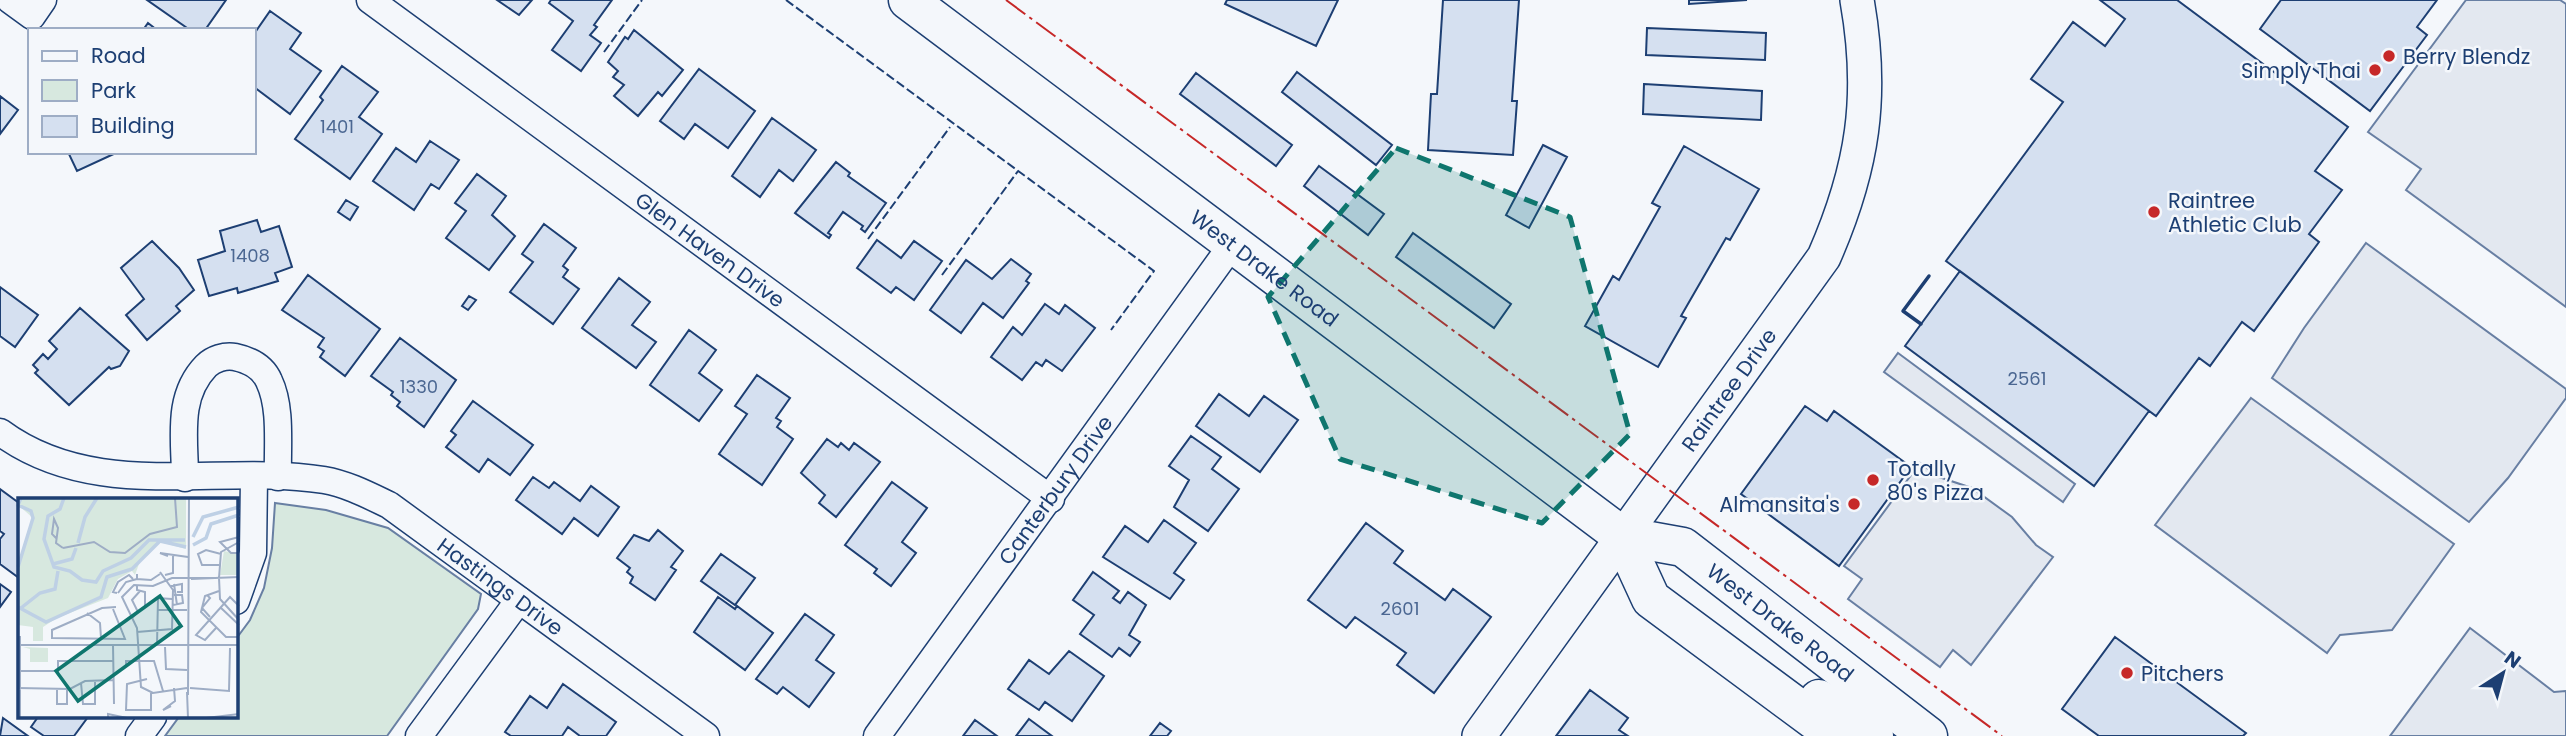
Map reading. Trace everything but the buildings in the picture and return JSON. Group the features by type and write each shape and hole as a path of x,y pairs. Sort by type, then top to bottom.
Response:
{"main road":[{"name":"West Drake Road","path":"908,0 1234,242 1622,536 1683,547 1928,736"},
{"name":"West Drake Road","path":"1622,536 1651,599 1836,736"},
{"path":"1763,682 1826,701 1874,736"}],"street":[{"path":"10,0 32,16 43,0"},
{"name":"Glen Haven Drive","path":"370,0 1051,499"},
{"name":"Raintree Drive","path":"1479,736 1824,257 1846,208 1859,157 1867,88 1857,0"},
{"name":"Canterbury Drive","path":"877,736 1051,499 1234,242"},
{"path":"185,478 183,417 187,396 197,376 212,361 229,356 247,360 263,371 270,381 275,404 253,553 238,595"},
{"name":"Hastings Drive","path":"0,432 19,446 91,470 148,478 266,477 325,480 359,490 389,505 706,736"},
{"path":"419,736 520,600"},
{"path":"139,736 152,718"}],"highlighted area":[{"path":"1396,148 1570,217 1630,434 1542,523 1340,459 1268,297"}],"green space":[{"path":"275,503 326,510 388,528 481,594 478,609 387,736 165,736 178,718 238,718 238,636 250,620 264,588 272,548"}],"shaded area":[{"path":"2466,0 2560,0 2566,4 2566,307 2406,190 2421,169 2368,132"},
{"path":"2366,243 2566,389 2566,398 2508,478 2469,522 2272,378 2304,328"},
{"path":"1898,353 2075,484 2063,502 1884,372"},
{"path":"2251,398 2454,544 2392,630 2340,635 2327,653 2155,525"},
{"path":"1920,463 1939,477 1972,488 2012,517 2036,545 2053,557 1971,665 1953,650 1940,667 1848,599 1862,579 1844,566"},
{"path":"2470,628 2554,692 2566,691 2566,736 2390,736"}],"fence":[{"path":"604,52 642,0"},
{"path":"786,0 1154,271 1111,330"},
{"path":"868,239 950,127"},
{"path":"942,275 1018,171"}],"wall":[{"path":"1921,324 1903,311 1929,276"}],"power":[{"path":"1006,0 2002,736"}],"place":[{"name":"Berry Blendz","path":"2389,56"},
{"name":"Simply Thai","path":"2375,70"},
{"name":"Raintree Athletic Club","path":"2154,212"},
{"name":"Totally 80's Pizza","path":"1873,480"},
{"name":"Almansita's","path":"1854,504"},
{"name":"Pitchers","path":"2127,673"}]}
